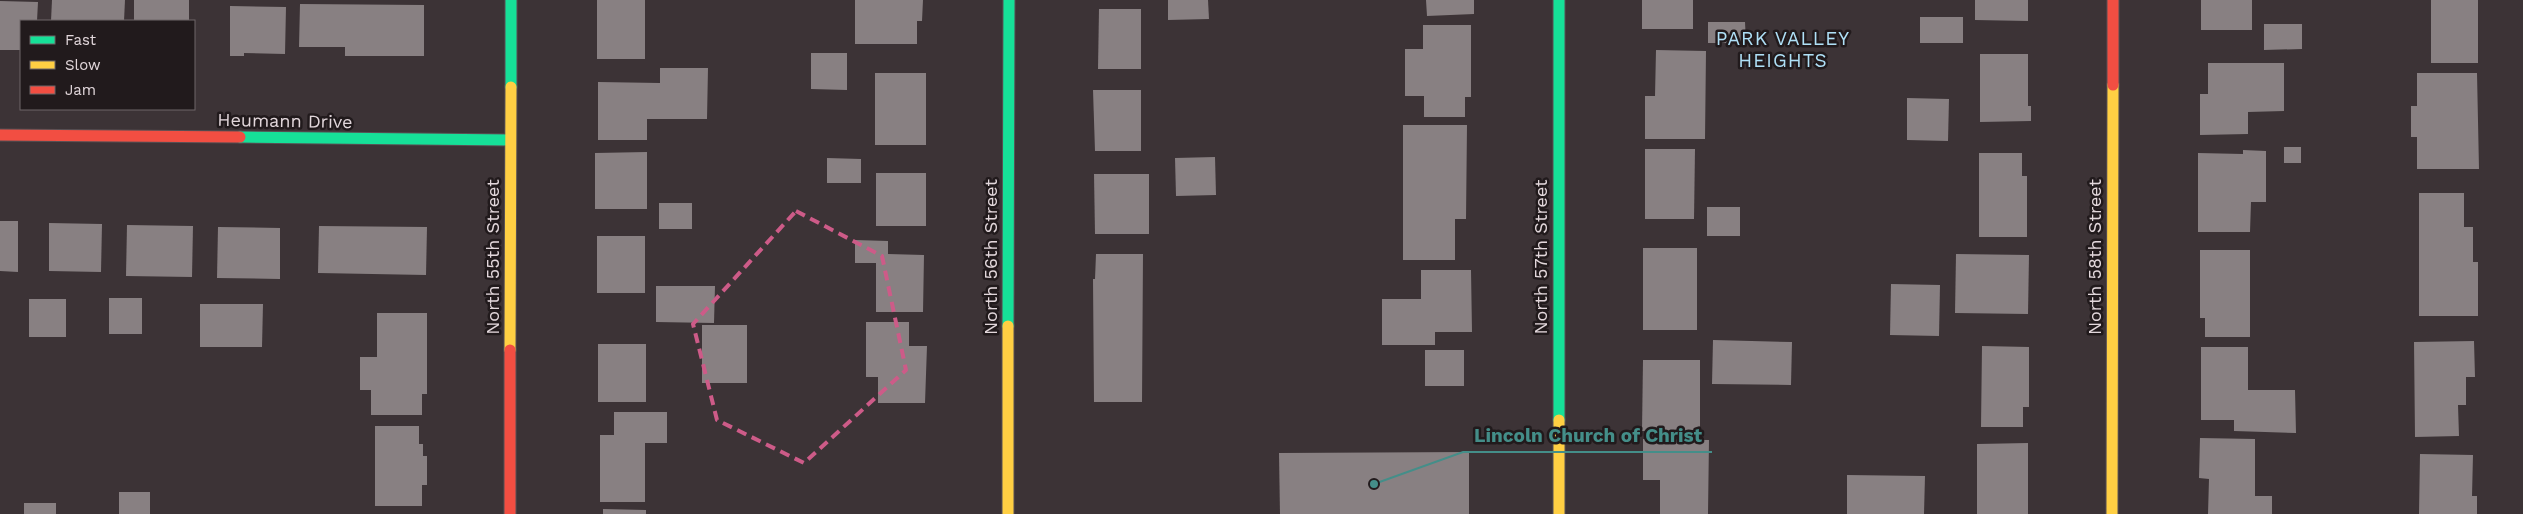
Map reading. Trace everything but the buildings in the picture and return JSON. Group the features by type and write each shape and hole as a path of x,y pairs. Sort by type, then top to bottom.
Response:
{"street":[{"name":"North 55th Street","path":"510,514 511,0"},
{"name":"North 56th Street","path":"1008,514 1009,0"},
{"name":"North 57th Street","path":"1559,0 1559,514"},
{"name":"North 58th Street","path":"2112,514 2113,0"},
{"name":"Heumann Drive","path":"0,136 510,140"}],"highlighted area":[{"path":"796,211 882,256 906,370 804,463 717,420 693,324"}],"traffic: fast":[{"path":"511,0 511,87"},
{"path":"1008,326 1009,0"},
{"path":"1559,0 1559,420"},
{"path":"240,137 510,140"}],"traffic: slow":[{"path":"2112,514 2113,85"},
{"path":"510,350 511,87"},
{"path":"1008,326 1008,514"},
{"path":"1559,420 1559,514"}],"traffic: jam":[{"path":"2113,0 2113,85"},
{"path":"0,135 240,137"},
{"path":"510,350 510,514"}],"place":[{"name":"Lincoln Church of Christ","path":"1374,484"}],"district":[{"name":"PARK VALLEY HEIGHTS","path":"1783,49"}]}
